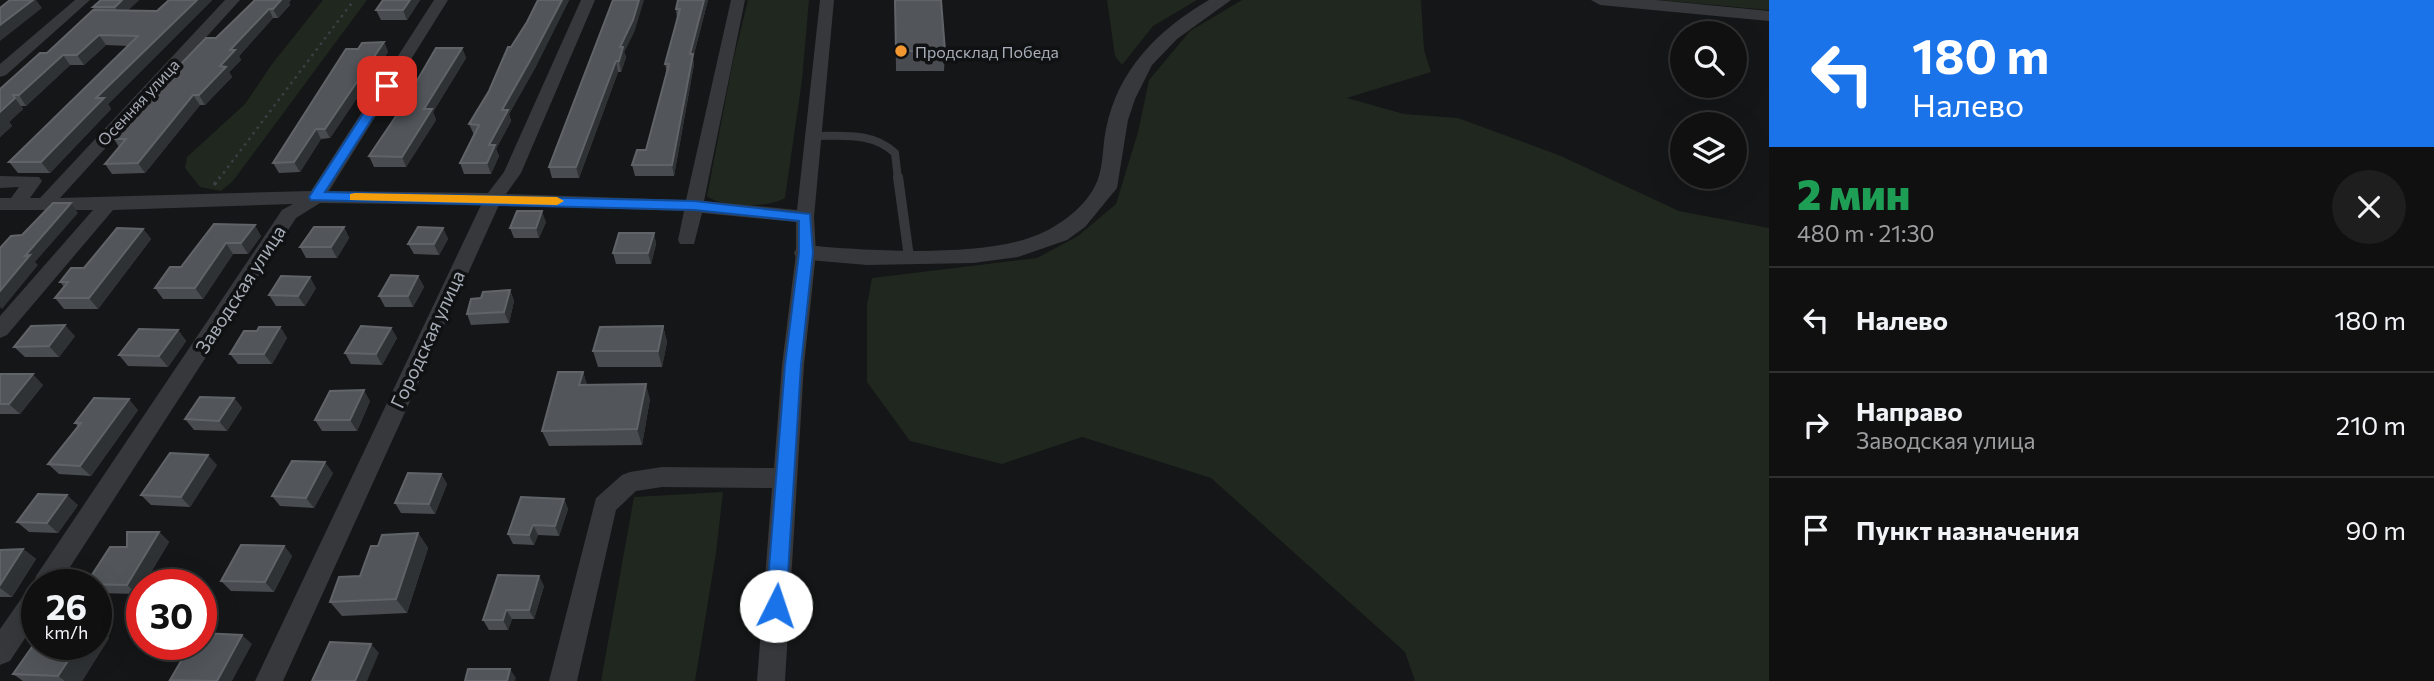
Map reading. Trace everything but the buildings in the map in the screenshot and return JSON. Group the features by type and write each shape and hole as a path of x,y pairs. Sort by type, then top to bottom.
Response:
{"street":[{"path":"0,72 83,0"},
{"name":"Осенняя улица","path":"45,204 233,0"},
{"name":"Заводская улица","path":"55,569 289,214 316,197 441,0"},
{"name":"Городская улица","path":"269,681 493,199 512,173 588,0"},
{"path":"688,240 738,0"},
{"path":"771,681 793,365 806,253 806,217 827,0"},
{"path":"806,253 852,258 994,255 1031,247 1060,234 1086,214 1105,188 1118,118 1130,83 1155,46 1192,16 1222,0"},
{"path":"1601,0 1769,16"},
{"path":"8,204 33,181"},
{"path":"0,182 64,182"},
{"path":"8,204 108,204 316,197 493,199 694,206 806,217"},
{"path":"0,330 108,204"},
{"path":"564,681 605,505 630,482 662,477 787,478"},
{"path":"0,652 21,621"}],"lane":[{"path":"815,136 874,139 888,143 895,153 909,257"}],"path":[{"path":"203,200 354,0"}],"shaded area":[{"path":"323,0 367,0 233,181 221,191 200,187 185,168 187,157 245,104 272,64"},
{"path":"748,0 809,0 802,80 785,198 767,204 745,206 723,203 707,196 733,61"},
{"path":"1107,0 1197,0 1153,26 1122,65 1115,56"},
{"path":"1242,0 1421,0 1424,50 1431,72 1347,98 1404,114 1458,118 1561,156 1679,211 1769,228 1769,681 1415,681 1405,652 1211,478 1082,437 1002,464 910,441 867,382 867,305 872,278 1037,258 1078,236 1116,204 1138,132 1149,80 1190,31"},
{"path":"1659,0 1769,0 1769,10"},
{"path":"723,492 695,681 601,681 634,497"}],"slow traffic":[{"path":"355,197 557,201"}],"place":[{"name":"Продсклад Победа","path":"901,51"}],"route":[{"path":"387,86 316,197 493,199 694,206 806,217 806,253 793,365 776,606"}]}
